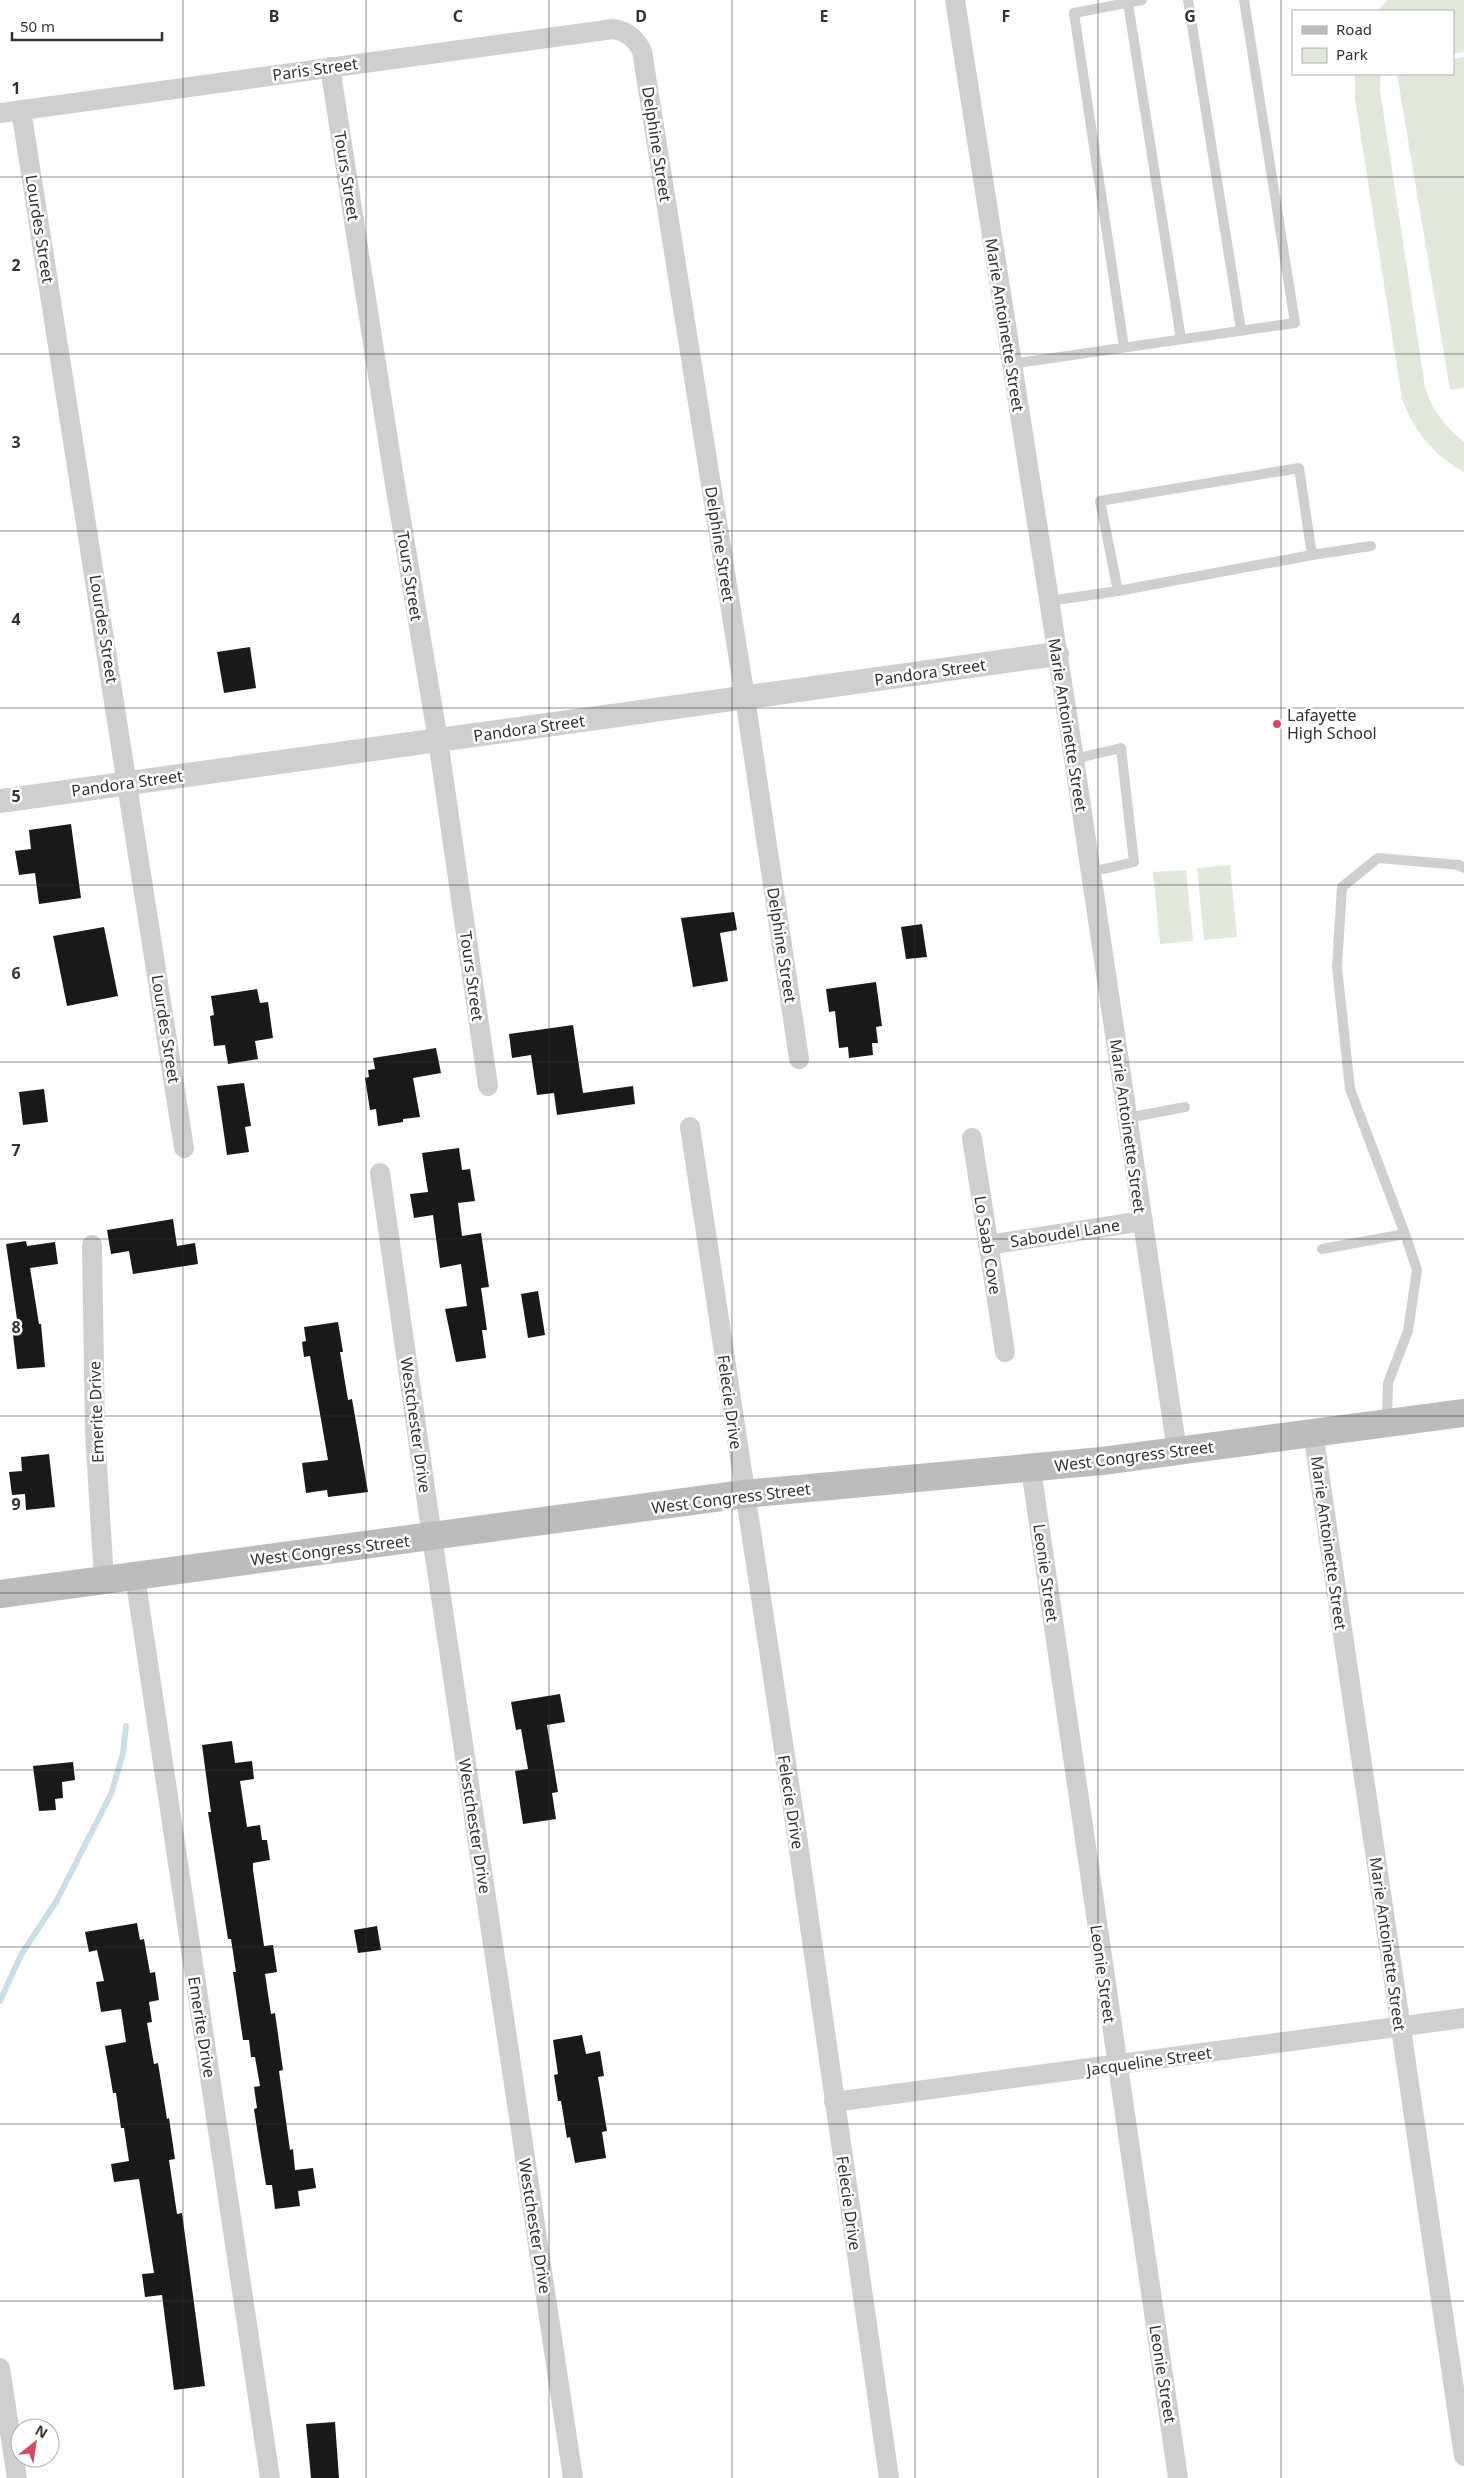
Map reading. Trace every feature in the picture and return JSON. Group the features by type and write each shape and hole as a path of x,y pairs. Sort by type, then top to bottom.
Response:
{"main road":[{"name":"West Congress Street","path":"0,1594 744,1494 1031,1469 1464,1413"}],"street":[{"name":"Marie Antoinette Street","path":"955,0 1074,759 1177,1451"},
{"name":"Paris Street","path":"0,113 612,29 630,35"},
{"name":"Delphine Street","path":"630,35 636,40 642,51 799,1059"},
{"name":"Tours Street","path":"330,67 393,472 438,740 488,1086"},
{"name":"Lourdes Street","path":"21,110 184,1148"},
{"name":"Pandora Street","path":"0,801 1057,654"},
{"name":"Felecie Drive","path":"690,1127 797,1836 889,2478"},
{"name":"Lo Saab Cove","path":"972,1138 1005,1352"},
{"name":"Westchester Drive","path":"380,1173 432,1537 573,2478"},
{"name":"Saboudel Lane","path":"988,1245 1143,1221"},
{"name":"Emerite Drive","path":"92,1245 95,1432 104,1580"},
{"name":"Marie Antoinette Street","path":"1313,1432 1464,2456"},
{"name":"Leonie Street","path":"1031,1469 1178,2478"},
{"name":"Emerite Drive","path":"135,1576 270,2478"},
{"name":"Jacqueline Street","path":"834,2102 1117,2066 1464,2018"},
{"path":"0,2368 17,2478"}],"lane":[{"path":"1124,347 1074,13 1142,0"},
{"path":"1188,0 1241,330"},
{"path":"1012,364 1295,323 1244,0"},
{"path":"1128,3 1181,339"},
{"path":"1118,591 1100,501 1299,468 1312,555"},
{"path":"1049,601 1118,591 1371,546"},
{"path":"1074,759 1121,748 1134,862 1090,872"},
{"path":"1387,1422 1388,1383 1408,1331 1416,1270 1405,1234 1350,1089 1337,967 1342,887 1378,858 1459,865 1464,868"},
{"path":"1126,1118 1185,1107"},
{"path":"1322,1249 1405,1234"}],"green space":[{"path":"1387,0 1464,0 1464,52 1454,54 1454,10 1379,10"},
{"path":"1464,57 1464,388 1450,390 1397,75 1454,75 1454,59"},
{"path":"1355,75 1381,75 1380,90 1425,387 1431,403 1440,418 1464,442 1464,472 1453,466 1426,442 1413,422 1402,399 1355,99"},
{"path":"1230,865 1237,937 1204,940 1197,868"},
{"path":"1186,870 1193,941 1160,944 1153,872"}],"building":[{"path":"250,647 256,688 224,693 217,652"},
{"path":"71,824 81,898 39,904 35,873 19,875 15,851 31,849 29,830"},
{"path":"734,912 737,930 720,933 728,981 693,987 681,918"},
{"path":"922,924 927,957 906,959 901,927"},
{"path":"104,927 118,996 67,1006 53,936"},
{"path":"876,982 882,1026 876,1027 878,1043 872,1043 873,1055 849,1058 848,1047 839,1048 835,1011 829,1012 826,989"},
{"path":"257,989 260,1003 268,1002 273,1038 255,1041 258,1059 228,1064 225,1045 214,1046 210,1016 214,1015 211,996"},
{"path":"573,1025 583,1093 633,1086 635,1104 557,1115 554,1093 537,1095 531,1055 512,1058 509,1034"},
{"path":"436,1048 441,1073 413,1078 420,1117 403,1119 403,1122 378,1126 376,1109 370,1110 365,1078 369,1077 368,1070 375,1069 373,1058"},
{"path":"244,1083 251,1126 245,1127 249,1152 227,1155 217,1086"},
{"path":"44,1089 48,1122 23,1125 19,1092"},
{"path":"459,1148 462,1170 470,1169 475,1201 458,1203 462,1236 481,1233 489,1287 481,1288 487,1330 482,1330 486,1358 456,1362 445,1309 467,1306 461,1264 440,1268 433,1215 414,1218 410,1194 428,1192 422,1153"},
{"path":"173,1219 177,1246 195,1243 198,1264 133,1274 129,1251 111,1254 107,1230"},
{"path":"26,1241 27,1246 55,1242 58,1264 30,1268 39,1324 41,1324 45,1367 17,1369 12,1326 18,1326 6,1244"},
{"path":"538,1291 545,1335 528,1338 521,1294"},
{"path":"338,1322 343,1352 340,1352 348,1400 352,1399 368,1492 328,1497 327,1490 306,1493 302,1463 328,1460 310,1356 304,1357 302,1342 306,1341 304,1327"},
{"path":"49,1454 55,1507 26,1510 25,1494 12,1495 9,1472 22,1471 21,1457"},
{"path":"560,1694 565,1722 547,1725 558,1792 552,1793 556,1819 523,1824 515,1771 528,1769 521,1729 516,1730 511,1702"},
{"path":"232,1741 235,1763 252,1761 254,1779 240,1781 247,1827 260,1825 262,1840 267,1840 270,1860 253,1863 253,1870 264,1946 273,1945 277,1972 265,1974 271,2014 275,2013 283,2070 279,2071 290,2150 293,2149 295,2170 313,2168 316,2188 298,2191 300,2206 275,2209 272,2185 266,2185 254,2109 257,2108 254,2087 260,2086 255,2057 251,2057 249,2040 243,2040 233,1972 236,1972 231,1939 228,1939 208,1812 211,1812 202,1745"},
{"path":"73,1762 75,1780 62,1782 63,1798 55,1799 56,1810 39,1811 33,1766"},
{"path":"137,1923 140,1940 144,1939 150,1973 155,1972 159,2000 149,2002 152,2022 147,2023 154,2064 158,2063 167,2119 169,2118 175,2159 169,2160 177,2214 182,2213 205,2386 174,2390 162,2295 145,2297 142,2274 154,2273 139,2179 114,2182 111,2164 129,2161 124,2128 121,2128 116,2093 113,2093 105,2046 126,2042 121,2009 101,2012 96,1982 104,1981 97,1950 89,1952 85,1932"},
{"path":"377,1926 381,1950 358,1953 354,1930"},
{"path":"582,2035 586,2054 600,2051 604,2076 598,2077 607,2131 602,2132 606,2158 575,2163 570,2137 567,2138 561,2101 558,2101 554,2075 558,2074 553,2040"},
{"path":"335,2422 339,2478 311,2478 306,2424"}],"waterway":[{"path":"0,2001 21,1955 57,1900 111,1794 123,1753 126,1726"}],"place":[{"name":"Lafayette High School","path":"1277,724"}]}
